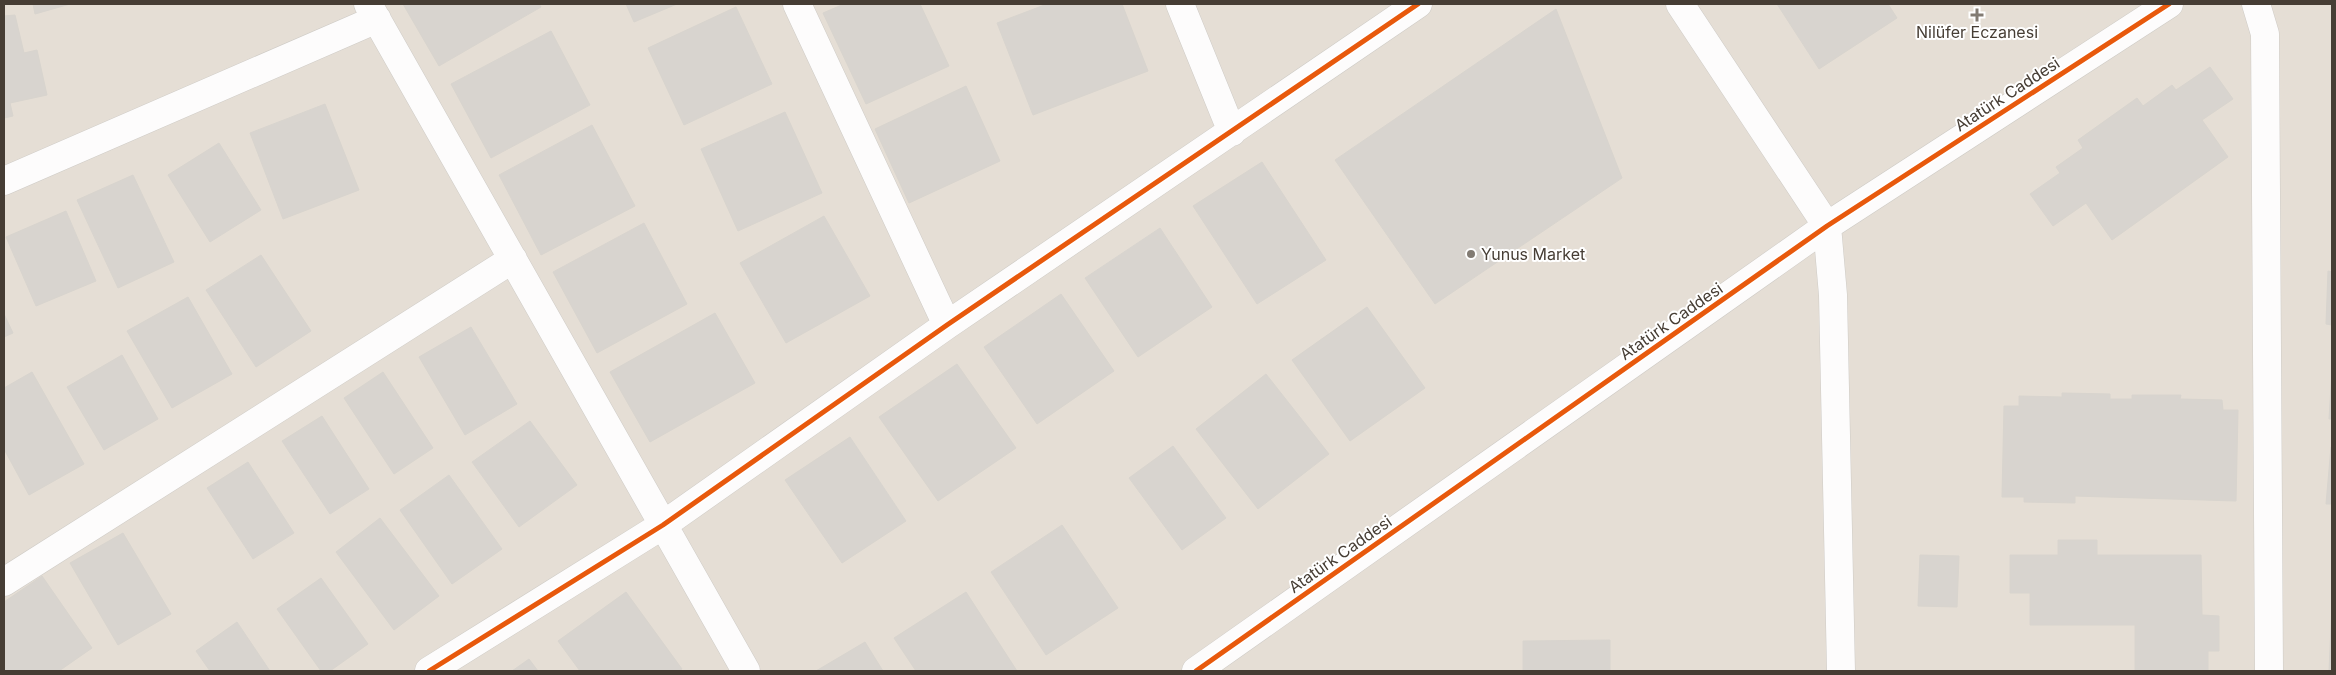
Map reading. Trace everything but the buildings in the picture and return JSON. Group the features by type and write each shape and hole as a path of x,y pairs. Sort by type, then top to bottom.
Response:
{"street":[{"path":"797,4 947,325"},
{"path":"1180,4 1232,132"},
{"path":"429,671 663,525 947,325 1418,4"},
{"path":"1680,4 1827,226 1833,295 1841,671"},
{"name":"Atatürk Caddesi","path":"1196,671 1827,226 2169,4"},
{"path":"2256,4 2265,34 2269,671"},
{"path":"4,181 372,11 746,671"},
{"path":"4,582 513,260"}],"shaded area":[{"path":"4,4 2332,4 2332,671 4,671"}],"cycle path":[{"path":"429,671 663,525 947,325 1418,4"},
{"path":"1196,671 1827,226 2169,4"}],"place":[{"name":"Nilüfer Eczanesi","path":"1977,15"},
{"name":"Yunus Market","path":"1471,254"}]}
